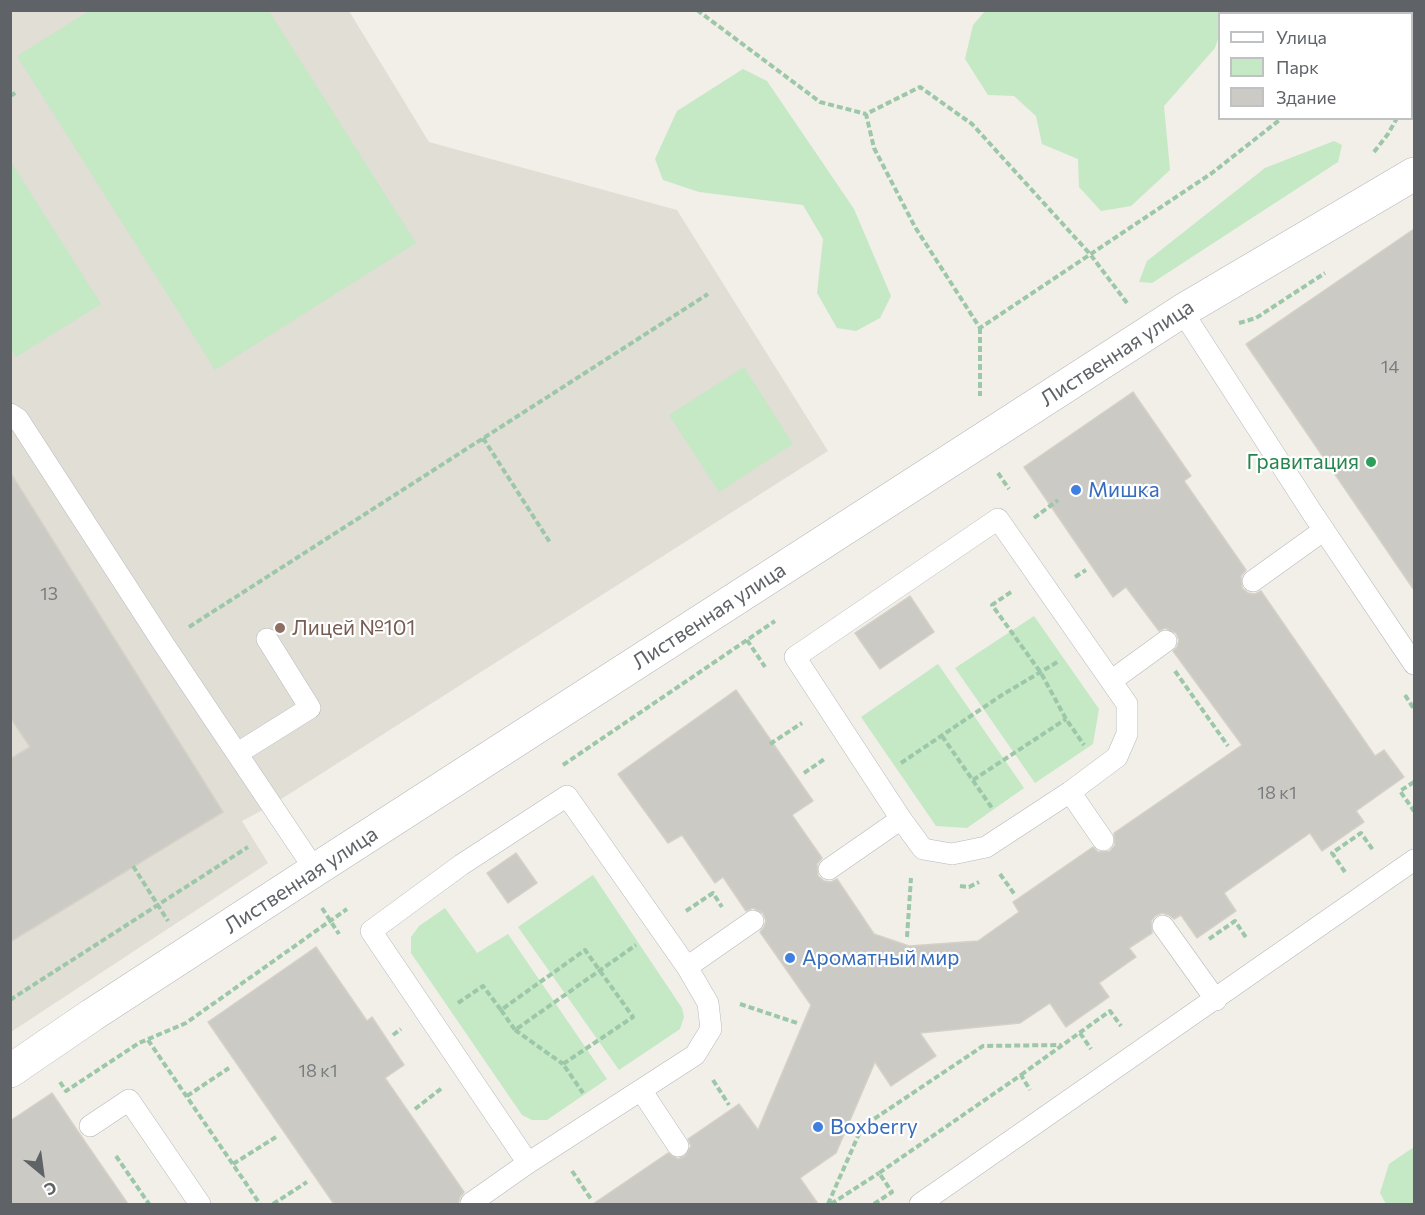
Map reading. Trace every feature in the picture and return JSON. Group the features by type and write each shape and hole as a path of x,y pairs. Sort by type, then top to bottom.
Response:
{"street":[{"name":"Лиственная улица","path":"10,1071 315,870 1189,323 1414,174"}],"lane":[{"path":"1189,323 1414,664"},
{"path":"10,414 18,419 315,870"},
{"path":"998,519 1037,575 1127,704 1127,734 1117,757 1070,792 986,847 952,854 923,849 795,657 998,519"},
{"path":"1253,580 1324,530"},
{"path":"238,753 310,708 267,639"},
{"path":"1111,681 1162,644"},
{"path":"1070,792 1103,840"},
{"path":"471,1203 695,1054 711,1029 708,1003 687,967 567,796 470,858 371,930 528,1163"},
{"path":"829,869 902,819"},
{"path":"920,1204 1414,860"},
{"path":"687,967 751,923"},
{"path":"1163,926 1216,1000"},
{"path":"641,1090 678,1146"},
{"path":"90,1126 129,1100 200,1204"}],"path":[{"path":"697,10 820,102 866,114 920,87 972,124 1090,254 1133,311"},
{"path":"10,96 17,92"},
{"path":"866,114 874,148 915,227 980,328 980,398"},
{"path":"980,328 1212,173 1279,120"},
{"path":"1189,323 1256,318 1326,272"},
{"path":"164,643 708,294"},
{"path":"483,438 551,544"},
{"path":"997,471 1010,490"},
{"path":"1036,527 1030,520 1058,500"},
{"path":"1086,570 1072,579 1059,560 992,605 1041,673 1066,719 1101,768"},
{"path":"555,770 776,621"},
{"path":"747,640 765,668"},
{"path":"876,780 1002,695 1085,644"},
{"path":"1162,644 1228,746"},
{"path":"973,780 1066,719"},
{"path":"771,744 802,722 808,731"},
{"path":"942,736 1026,855 999,873 969,887 958,886"},
{"path":"820,748 833,767"},
{"path":"804,773 826,758"},
{"path":"1414,782 1400,791 1414,811"},
{"path":"1351,880 1332,852 1360,833 1374,851"},
{"path":"10,1000 248,847"},
{"path":"133,866 172,927"},
{"path":"907,937 912,871"},
{"path":"999,873 1015,895"},
{"path":"515,1030 712,893 730,919 741,913 751,923"},
{"path":"66,1091 138,1044 186,1023 350,908"},
{"path":"1201,944 1235,921 1252,947"},
{"path":"501,1010 585,950 633,1017 563,1064"},
{"path":"431,1020 483,986 515,1030 563,1064 600,1117"},
{"path":"736,1003 797,1023"},
{"path":"1021,1075 1110,1011 1127,1035"},
{"path":"1080,1033 1096,1056"},
{"path":"148,1040 260,1204"},
{"path":"830,1204 862,1127 983,1046 1062,1045"},
{"path":"187,1096 229,1068"},
{"path":"706,1083 711,1077 729,1105"},
{"path":"415,1109 445,1086"},
{"path":"233,1164 276,1137"},
{"path":"116,1156 149,1204"},
{"path":"570,1168 591,1199"},
{"path":"830,1204 879,1173"},
{"path":"273,1204 307,1182"}],"shaded area":[{"name":"Лицей №101","path":"11,11 349,11 429,142 677,210 828,451 272,805 242,821 268,863 11,1032"}],"green space":[{"path":"985,10 1230,11 1218,12 1218,39 1215,48 1164,106 1170,170 1131,206 1101,211 1079,187 1078,159 1042,144 1036,116 1014,96 988,95 965,59 973,25"},
{"path":"89,11 269,11 416,243 215,370 17,56"},
{"path":"743,69 767,81 854,209 891,296 880,318 856,331 837,328 817,293 823,239 803,205 699,192 663,180 655,159 677,111"},
{"path":"1334,141 1342,145 1338,162 1152,283 1139,282 1147,261 1265,168"},
{"path":"11,162 101,304 16,357 10,349"},
{"path":"744,367 793,444 719,492 669,415"},
{"path":"1034,616 1099,709 1093,744 1035,783 955,668"},
{"path":"938,664 1024,788 967,828 936,826 861,717"},
{"path":"593,875 682,1008 684,1017 680,1029 619,1070 518,927"},
{"path":"445,908 477,953 508,934 607,1079 547,1120 532,1120 522,1115 411,953 411,937 419,926"},
{"path":"1414,1147 1414,1204 1386,1204 1380,1193 1389,1164"}],"building":[{"name":"Гравитация","path":"1414,229 1414,590 1246,344"},
{"path":"1133,392 1191,476 1184,481 1246,570 1241,576 1242,588 1248,593 1255,594 1261,591 1375,756 1384,750 1404,777 1356,811 1364,822 1322,851 1310,833 1224,893 1236,911 1197,938 1181,915 1174,919 1162,913 1155,916 1151,921 1152,933 1129,948 1136,957 1099,983 1109,997 1066,1027 1050,1003 1020,1023 920,1033 936,1056 891,1086 875,1062 836,1153 800,1178 818,1204 593,1204 668,1153 678,1159 685,1156 691,1146 688,1139 739,1104 758,1130 811,1005 760,932 766,921 763,913 753,908 746,911 723,877 715,883 682,835 668,843 618,774 736,690 813,801 792,815 822,858 817,864 818,876 824,881 831,882 837,879 874,934 909,946 978,941 1019,912 1013,902 1093,847 1098,852 1110,851 1115,845 1114,833 1242,745 1173,651 1179,640 1176,633 1165,628 1159,631 1126,587 1113,597 1024,467"},
{"path":"10,472 223,812 10,942 10,759 30,747 10,717"},
{"path":"910,596 934,632 880,669 855,633"},
{"path":"516,853 537,883 508,903 487,873"},
{"path":"316,947 367,1021 372,1017 404,1065 385,1078 464,1192 458,1204 334,1204 208,1022"},
{"path":"52,1093 128,1204 10,1204 10,1121"}],"place":[{"name":"Гравитация","path":"1371,462"},
{"name":"Мишка","path":"1076,490"},
{"name":"Лицей №101","path":"280,628"},
{"name":"Ароматный мир","path":"790,958"},
{"name":"Boxberry","path":"818,1127"}]}
